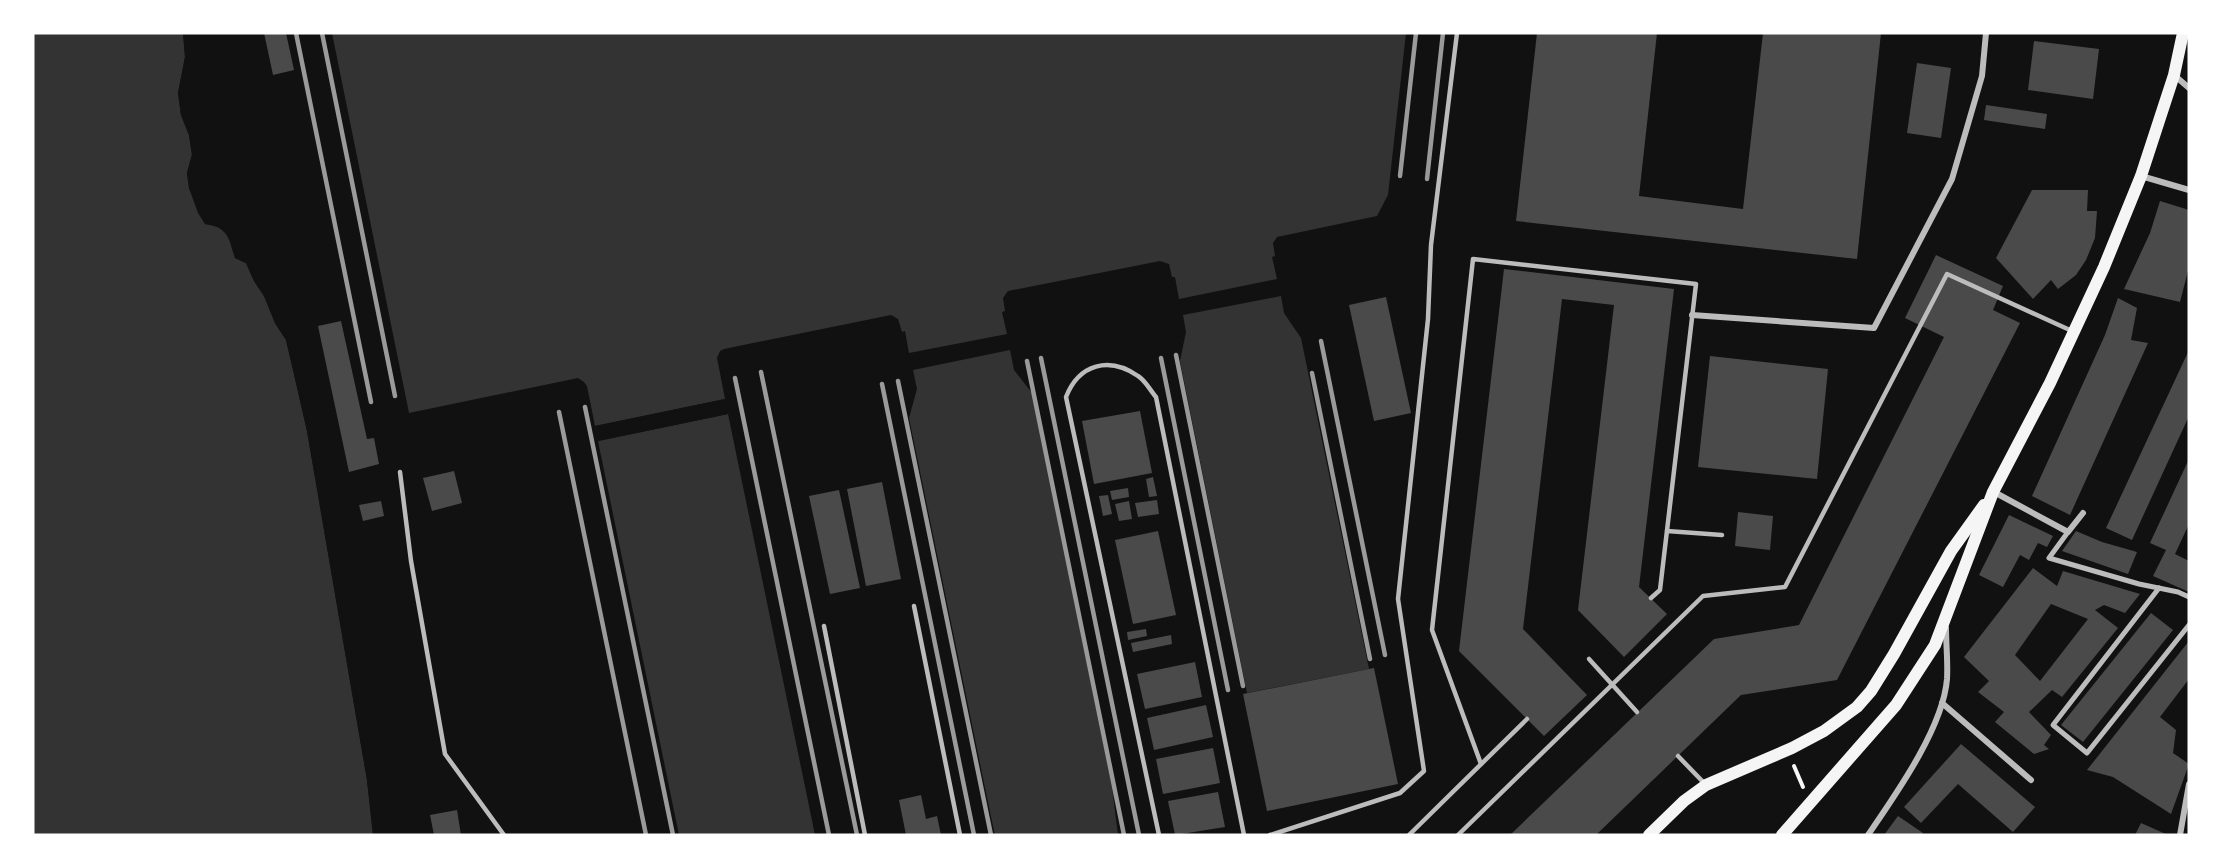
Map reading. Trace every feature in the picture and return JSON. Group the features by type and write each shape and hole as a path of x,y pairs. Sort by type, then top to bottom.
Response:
{"main road":[{"path":"1782,835 1896,705 1929,655 1946,618 1993,492 2075,332 2104,267 2141,176 2174,75 2183,33"},
{"path":"1648,835 1684,801 1706,785 1786,751 1824,731 1862,703 1894,654 1952,551 1993,492"}],"street":[{"path":"1692,315 1874,328 1952,179 1982,76 1986,33"},
{"path":"2174,75 2189,88"},
{"path":"2141,176 2189,190"},
{"path":"1993,492 2068,532"},
{"path":"2083,513 2049,558 2178,592 2189,597"},
{"path":"2159,588 2054,725 2087,753 2189,625"},
{"path":"1868,835 1903,783 1936,721 1947,678 1946,618"},
{"path":"1942,703 2031,780"},
{"path":"2180,835 2189,784"}],"lane":[{"path":"1270,835 1400,793 1424,771 1398,599 1428,319 1431,245 1457,33"},
{"path":"1481,764 1432,630 1473,259 1696,284 1660,590 1651,598"},
{"path":"1458,835 1703,596 1785,587 1947,274 2075,332"},
{"path":"1159,835 1066,397 1072,381 1100,364 1119,366 1139,376 1156,397 1245,835"},
{"path":"400,472 411,561 446,754 504,835"},
{"path":"1667,531 1722,535"},
{"path":"914,606 960,835"},
{"path":"824,626 865,835"},
{"path":"1589,659 1611,686 1637,712"},
{"path":"1409,835 1527,719"},
{"path":"1678,756 1706,785"}],"path":[{"path":"1786,751 1811,804"}],"shaded area":[{"path":"33,33 183,33 185,57 178,93 181,115 189,135 192,155 187,173 189,188 205,224 223,231 229,239 235,258 246,263 264,296 275,323 286,340 307,431 367,780 373,835 33,835"},
{"path":"332,33 1406,33 1388,195 1377,216 1277,237 1273,243 1275,256 1272,257 1277,279 1179,299 1175,277 1172,277 1169,264 1160,261 1008,291 1003,298 1005,311 1002,312 1007,334 909,353 905,331 902,332 898,319 891,315 724,349 720,351 717,358 725,399 595,426 587,386 578,378 409,413"},
{"path":"1281,296 1284,313 1301,338 1369,669 1247,693 1180,361 1186,332 1183,315"},
{"path":"1010,350 1014,370 1032,393 1112,787 1118,835 995,835 909,418 917,389 913,370"},
{"path":"728,414 815,835 679,835 598,441"}],"pier":[{"path":"183,33 186,33 188,57 181,94 195,154 190,174 192,187 201,212 207,221 219,223 230,233 237,255 249,261 256,279 267,295 277,322 289,339 310,430 370,779 376,835 373,835 367,780 307,431 286,340 275,323 264,296 246,263 235,258 228,235 218,226 205,224 198,213 189,188 187,173 192,154 189,135 181,115 178,93 185,57"},
{"path":"725,399 726,402 595,429 595,426"},
{"path":"727,411 728,414 598,441 597,438"}],"building":[{"path":"264,33 286,33 294,70 273,75"},
{"path":"1537,33 1657,33 1639,196 1743,209 1763,33 1881,33 1857,259 1516,221"},
{"path":"2034,41 2099,49 2093,99 2028,90"},
{"path":"1917,63 1951,68 1941,138 1907,133"},
{"path":"1986,105 2047,114 2045,129 1984,120"},
{"path":"2032,190 2088,190 2087,211 2097,211 2095,238 2086,260 2076,275 2058,289 2051,280 2033,299 1996,258"},
{"path":"2160,201 2189,210 2189,267 2180,302 2124,289 2150,233"},
{"path":"1936,255 2003,286 1993,310 2020,323 1837,680 1741,695 1596,835 1510,835 1714,639 1799,625 1944,337 1905,318"},
{"path":"1504,269 1674,289 1639,587 1667,614 1624,657 1578,610 1614,305 1562,299 1523,629 1587,695 1544,736 1459,651"},
{"path":"1386,297 1411,413 1374,421 1349,305"},
{"path":"2118,298 2137,308 2131,340 2148,343 2070,515 2032,496 2105,335"},
{"path":"341,321 367,439 374,438 379,464 349,472 318,326"},
{"path":"2189,350 2189,416 2132,540 2106,528"},
{"path":"1710,356 1828,369 1817,479 1698,467"},
{"path":"1140,411 1152,473 1094,484 1082,421"},
{"path":"2189,459 2189,524 2175,554 2189,561 2189,592 2153,576 2166,550 2150,543"},
{"path":"454,471 462,503 432,511 423,478"},
{"path":"1153,477 1157,496 1149,497 1146,479"},
{"path":"882,482 901,579 866,586 847,489"},
{"path":"1128,488 1129,497 1112,500 1110,491"},
{"path":"839,490 860,588 830,594 809,496"},
{"path":"1108,495 1112,514 1103,516 1099,496"},
{"path":"1157,500 1159,514 1138,517 1135,503"},
{"path":"381,501 384,516 363,521 359,505"},
{"path":"1129,501 1132,519 1119,521 1115,504"},
{"path":"1738,512 1773,516 1770,550 1735,546"},
{"path":"2009,515 2053,536 2047,547 2038,543 2029,560 2020,555 2003,587 1979,575"},
{"path":"1158,531 1176,615 1133,624 1115,540"},
{"path":"2076,531 2102,542 2137,552 2128,574 2062,551"},
{"path":"2033,568 2057,586 2063,571 2140,594 2125,613 2104,605 2095,610 2118,628 2062,697 2052,690 2029,712 2051,735 2044,745 2049,749 2034,754 1995,722 2004,712 1978,692 1989,681 1964,657","holes":["2051,604 2088,619 2040,681 2015,655"]},
{"path":"2151,613 2173,630 2083,742 2061,725"},
{"path":"1146,629 1147,636 1128,640 1127,632"},
{"path":"1171,635 1172,644 1133,652 1131,643"},
{"path":"2189,641 2189,679 2160,717 2176,730 2173,753 2189,764 2171,814 2113,777 2087,770"},
{"path":"1195,662 1202,697 1145,709 1137,674"},
{"path":"1374,668 1398,784 1267,811 1243,694"},
{"path":"1206,705 1213,737 1154,750 1147,718"},
{"path":"1961,744 2035,807 2013,832 1958,784 1921,823 1904,807"},
{"path":"1213,748 1220,783 1163,794 1156,759"},
{"path":"1218,792 1225,827 1175,835 1168,801"},
{"path":"921,795 926,819 937,816 941,835 906,835 899,800"},
{"path":"457,810 461,835 434,835 430,815"},
{"path":"1898,816 1923,833 1922,835 1884,835"},
{"path":"2141,823 2168,835 2135,835"}],"railway":[{"path":"296,33 371,402"},
{"path":"322,33 395,396"},
{"path":"1400,176 1416,33"},
{"path":"1427,179 1443,33"},
{"path":"1321,341 1385,655"},
{"path":"1176,355 1243,686"},
{"path":"1041,358 1139,835"},
{"path":"1161,358 1228,690"},
{"path":"1027,361 1124,835"},
{"path":"761,372 857,835"},
{"path":"1312,373 1370,659"},
{"path":"735,378 829,835"},
{"path":"898,381 991,835"},
{"path":"882,384 974,835"},
{"path":"585,407 673,835"},
{"path":"559,412 646,835"}]}
